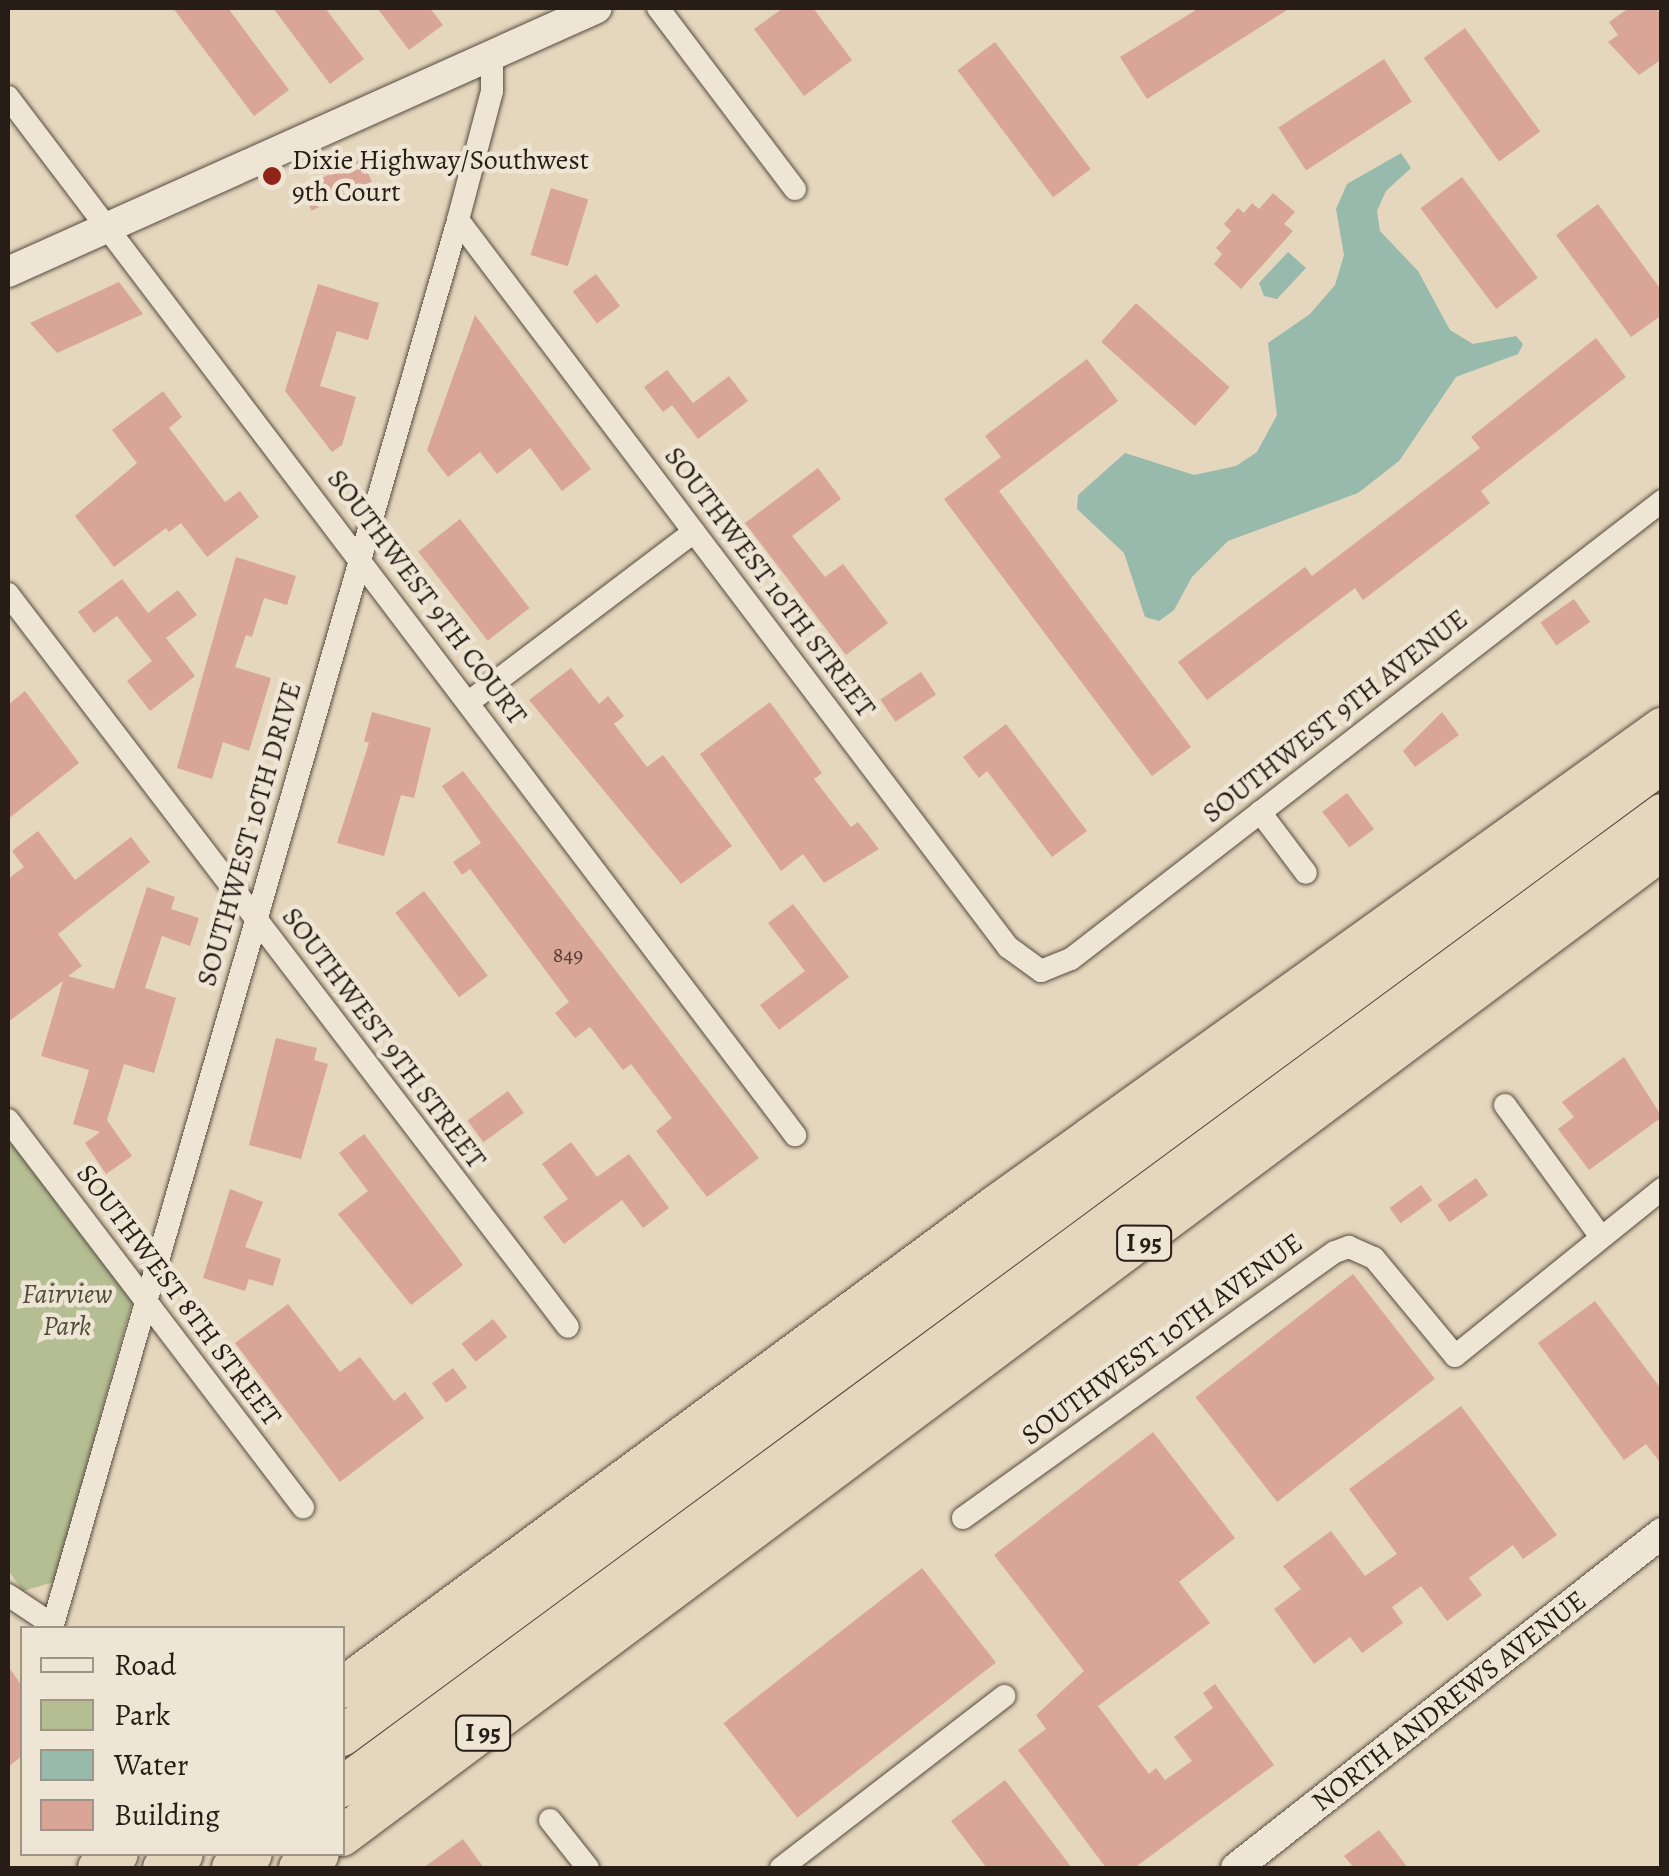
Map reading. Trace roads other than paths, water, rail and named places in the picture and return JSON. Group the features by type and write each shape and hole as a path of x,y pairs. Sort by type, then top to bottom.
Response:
{"highway":[{"path":"345,1686 1662,728"},
{"path":"348,1732 1662,763"},
{"path":"345,1785 1662,814"},
{"name":"I 95","path":"345,1834 1058,1308 1662,850"},
{"path":"348,1732 530,1549"}],"main road":[{"path":"8,272 597,8"},
{"name":"NORTH ANDREWS AVENUE","path":"1236,1868 1662,1534"}],"street":[{"path":"658,8 794,189"},
{"name":"SOUTHWEST 10TH DRIVE","path":"52,1626 458,220 492,91 492,54"},
{"name":"SOUTHWEST 9TH COURT","path":"8,97 795,1134"},
{"name":"SOUTHWEST 10TH STREET","path":"458,220 1008,947 1041,971"},
{"name":"SOUTHWEST 9TH AVENUE","path":"1041,971 1071,959 1662,501"},
{"path":"468,702 694,532"},
{"name":"SOUTHWEST 9TH STREET","path":"8,594 568,1327"},
{"path":"1260,812 1306,873"},
{"path":"1504,1105 1600,1237"},
{"name":"SOUTHWEST 8TH STREET","path":"8,1120 303,1507"},
{"name":"SOUTHWEST 10TH AVENUE","path":"963,1518 1335,1252 1348,1247 1374,1258 1455,1356 1662,1189"},
{"path":"8,1595 52,1626"},
{"path":"782,1868 1004,1696"},
{"path":"550,1820 588,1868"}],"water":[{"path":"1401,153 1411,168 1386,191 1377,211 1380,231 1418,271 1450,330 1473,344 1516,336 1523,344 1518,354 1456,377 1399,461 1358,493 1228,541 1192,577 1174,610 1159,621 1145,617 1124,553 1077,509 1078,495 1125,453 1194,475 1236,466 1257,452 1277,415 1268,343 1310,314 1335,285 1344,255 1336,209 1347,184"},
{"path":"1288,252 1306,268 1277,299 1264,296 1259,283"}],"place":[{"name":"Dixie Highway/Southwest 9th Court","path":"272,176"}],"park label":[{"name":"Fairview Park","path":"67,1310"}]}
